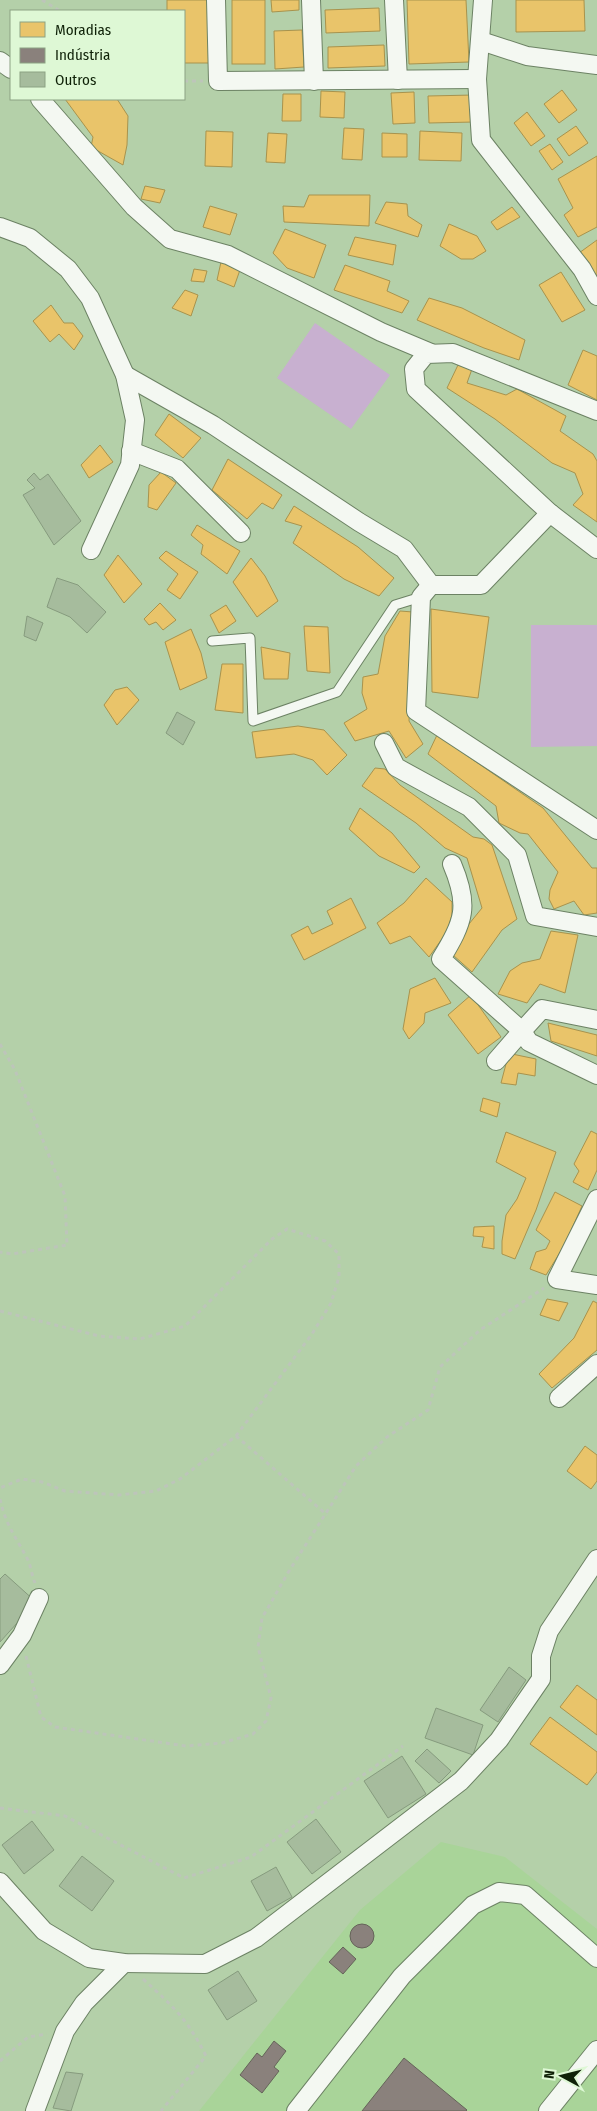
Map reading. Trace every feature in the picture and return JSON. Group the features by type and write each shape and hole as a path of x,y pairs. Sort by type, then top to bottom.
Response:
{"street":[{"path":"216,0 218,81 477,79"},
{"path":"311,0 314,81"},
{"path":"394,0 398,80"},
{"path":"483,0 477,79 481,140 582,269 597,296"},
{"path":"481,41 527,56 597,64"},
{"path":"41,100 134,207 170,238 228,255 381,332 431,353"},
{"path":"0,226 30,238 68,269 90,298 125,375 135,420 130,465 90,550"},
{"path":"597,410 452,353 426,354 414,369 416,389 550,513 597,550"},
{"path":"125,375 213,425 359,522 404,549 426,591 416,711 597,830"},
{"path":"132,451 177,469 241,533"},
{"path":"426,591 481,585 550,513"},
{"path":"384,743 396,767 468,807 517,855 535,916 597,927"},
{"path":"452,864 462,888 463,912 458,930 441,959 522,1031 529,1042 597,1075"},
{"path":"496,1061 542,1009 597,1020"},
{"path":"597,1199 557,1280 597,1285"},
{"path":"559,1398 597,1364"},
{"path":"0,1882 44,1931 89,1958 124,1963 204,1964 256,1938 461,1781 499,1740 541,1679 541,1656 548,1631 597,1558"},
{"path":"0,1665 22,1635 39,1598"},
{"path":"296,2111 402,1976 473,1905 499,1892 526,1895 597,1958"},
{"path":"35,2111 65,2031 84,2003 124,1963"},
{"path":"548,2111 597,2050"}],"lane":[{"path":"212,641 250,638 253,721 337,692 395,605 426,591"}],"path":[{"path":"42,0 58,10"},
{"path":"0,1044 16,1070 64,1196 67,1245 12,1254 0,1252"},
{"path":"0,1311 99,1336 140,1338 185,1326 272,1239 287,1230 326,1241 339,1254 339,1277 331,1303 312,1334 236,1436 180,1479 156,1491 119,1496 65,1491 42,1482 22,1479 0,1488"},
{"path":"22,1635 33,1690 41,1717 55,1727 186,1746 222,1742 253,1734 266,1721 271,1698 258,1647 262,1618 289,1571 327,1515 356,1466 387,1437 428,1410 440,1367 480,1330 557,1280"},
{"path":"236,1436 327,1515"},
{"path":"0,1499 3,1516 28,1561 39,1598"},
{"path":"0,1808 65,1816 184,1878 251,1857 404,1746"},
{"path":"124,1963 172,2004 193,2030 206,2056 161,2111"},
{"path":"0,2061 28,2037 65,2031"}],"shaded area":[{"path":"315,323 390,375 351,429 277,378"},
{"path":"531,625 597,625 597,746 531,747"},
{"path":"441,1842 505,1857 597,1929 597,2111 199,2111 360,1910"}],"building: Moradias":[{"path":"167,0 208,0 209,63 185,63 185,10 167,10"},
{"path":"232,0 265,0 265,64 232,64"},
{"path":"271,0 299,0 299,10 272,12"},
{"path":"407,0 466,0 469,62 409,64"},
{"path":"516,0 584,0 585,31 516,32"},
{"path":"379,8 380,31 326,33 325,10"},
{"path":"302,30 304,67 275,69 274,31"},
{"path":"384,45 385,66 328,68 328,47"},
{"path":"562,90 577,110 559,123 544,104"},
{"path":"321,91 345,92 344,118 320,117"},
{"path":"414,92 415,123 393,124 391,93"},
{"path":"283,94 301,94 301,121 282,121"},
{"path":"473,95 474,122 429,123 428,96"},
{"path":"66,100 118,100 128,116 127,145 123,165 91,147 93,137"},
{"path":"527,112 545,136 531,146 514,123"},
{"path":"576,126 588,143 569,156 557,139"},
{"path":"344,128 364,129 362,160 342,159"},
{"path":"206,131 233,132 232,167 205,166"},
{"path":"420,131 462,133 461,161 419,160"},
{"path":"268,133 287,134 285,163 266,162"},
{"path":"382,133 407,134 407,157 382,157"},
{"path":"550,144 563,162 552,170 539,151"},
{"path":"597,156 597,227 578,237 564,215 573,208 558,179"},
{"path":"145,186 165,190 160,203 141,199"},
{"path":"309,195 370,195 369,226 284,222 283,206 304,207"},
{"path":"386,202 407,204 408,216 422,225 418,237 375,223"},
{"path":"210,206 237,214 230,235 203,227"},
{"path":"512,207 520,217 497,230 491,222"},
{"path":"449,224 477,236 486,251 473,259 461,259 440,246"},
{"path":"285,229 326,245 314,278 287,268 273,253"},
{"path":"355,237 396,245 393,265 348,255"},
{"path":"597,240 597,276 579,253"},
{"path":"221,262 241,267 234,287 217,280"},
{"path":"345,265 390,281 387,291 409,301 402,313 334,290"},
{"path":"194,269 207,271 204,282 191,281"},
{"path":"561,272 585,310 562,322 539,285"},
{"path":"185,290 198,295 191,316 172,308"},
{"path":"429,298 462,308 525,340 519,360 484,348 417,320"},
{"path":"51,305 64,323 73,323 83,336 74,350 59,334 50,342 33,321"},
{"path":"583,350 597,356 597,400 568,385"},
{"path":"458,365 472,369 467,383 506,395 517,389 566,416 560,431 593,454 597,461 597,522 573,505 583,494 575,473 552,463 495,419 447,388"},
{"path":"169,414 201,438 183,458 155,435"},
{"path":"100,445 113,462 89,478 81,465"},
{"path":"228,459 282,495 273,509 262,503 247,519 212,490"},
{"path":"161,472 176,483 157,510 148,507 149,485"},
{"path":"294,506 358,547 394,578 379,596 344,579 293,543 302,526 285,521"},
{"path":"197,525 240,551 227,574 201,554 203,545 191,535"},
{"path":"166,551 198,572 180,599 167,590 178,574 159,558"},
{"path":"118,555 142,584 124,603 104,575"},
{"path":"251,558 265,576 278,601 257,617 233,582"},
{"path":"160,603 176,620 163,630 156,622 149,625 144,619"},
{"path":"226,605 236,621 219,633 210,615"},
{"path":"431,609 489,617 478,698 432,692"},
{"path":"400,611 413,612 409,721 423,744 406,758 389,731 355,741 344,723 367,709 362,693 363,677 378,674 385,636"},
{"path":"304,626 328,627 330,673 307,671"},
{"path":"191,629 201,653 207,678 180,690 165,642"},
{"path":"261,647 290,653 288,679 264,679"},
{"path":"222,664 243,664 243,713 215,710"},
{"path":"127,687 139,700 117,725 104,705 115,690"},
{"path":"298,726 324,730 347,755 327,775 313,760 294,754 256,758 252,732"},
{"path":"437,735 543,808 592,868 597,868 597,913 584,915 574,901 554,909 549,899 550,890 558,872 528,834 520,833 499,823 496,806 428,754"},
{"path":"375,768 385,769 400,785 473,837 484,839 492,845 517,919 502,930 472,972 453,955 469,924 482,908 467,858 445,848 416,823 362,786"},
{"path":"360,808 392,833 420,867 414,873 379,856 349,829"},
{"path":"426,878 452,902 452,915 447,932 429,957 410,936 390,944 377,923 404,903"},
{"path":"351,898 366,928 304,960 291,935 308,926 312,934 333,924 327,911"},
{"path":"551,931 578,935 565,993 540,984 527,1003 498,994 510,971 522,963 540,959"},
{"path":"435,978 451,1003 425,1013 424,1023 409,1039 403,1029 410,989"},
{"path":"471,995 501,1037 478,1054 448,1015"},
{"path":"548,1023 597,1035 597,1056 551,1041"},
{"path":"512,1054 536,1059 535,1076 518,1073 516,1085 501,1083 506,1064"},
{"path":"483,1098 500,1103 497,1117 480,1111"},
{"path":"591,1131 597,1134 597,1170 588,1190 573,1182 579,1171 574,1164"},
{"path":"506,1132 556,1152 536,1210 515,1259 502,1254 502,1241 506,1215 517,1199 526,1178 496,1162"},
{"path":"555,1192 582,1206 564,1246 546,1275 530,1269 536,1252 546,1249 550,1241 536,1230"},
{"path":"494,1226 494,1249 482,1247 484,1237 473,1236 474,1227"},
{"path":"547,1299 568,1303 559,1321 540,1315"},
{"path":"593,1301 597,1303 597,1350 552,1388 539,1374 574,1338"},
{"path":"585,1446 597,1455 597,1481 591,1489 567,1471"},
{"path":"577,1685 597,1700 597,1735 560,1707"},
{"path":"550,1717 597,1752 597,1772 587,1785 530,1744"}],"building: Indústria":[{"path":"362,1924 367,1925 373,1931 373,1941 367,1947 362,1948 357,1947 351,1941 350,1936 351,1931 357,1925"},
{"path":"343,1947 356,1959 343,1974 329,1962"},
{"path":"274,2041 286,2051 274,2067 279,2071 262,2093 240,2075 257,2053 262,2057"},
{"path":"404,2058 467,2110 362,2111"}],"building: Outros":[{"path":"34,473 40,480 48,474 81,521 54,545 23,495 35,488 27,480"},
{"path":"57,578 78,585 106,612 87,633 70,617 47,607"},
{"path":"27,616 43,623 36,641 24,636"},
{"path":"177,712 195,722 183,745 166,733"},
{"path":"5,1574 36,1602 0,1642 0,1579"},
{"path":"509,1667 526,1680 498,1722 480,1710"},
{"path":"436,1708 483,1725 473,1755 425,1738"},
{"path":"427,1749 451,1771 439,1783 415,1761"},
{"path":"402,1756 426,1794 388,1818 364,1781"},
{"path":"316,1819 341,1852 312,1874 287,1842"},
{"path":"32,1821 54,1850 24,1874 2,1845"},
{"path":"82,1856 114,1881 92,1911 59,1886"},
{"path":"276,1867 292,1897 267,1911 251,1881"},
{"path":"238,1971 257,2001 227,2020 208,1990"},
{"path":"66,2072 83,2074 71,2111 53,2108"}]}
